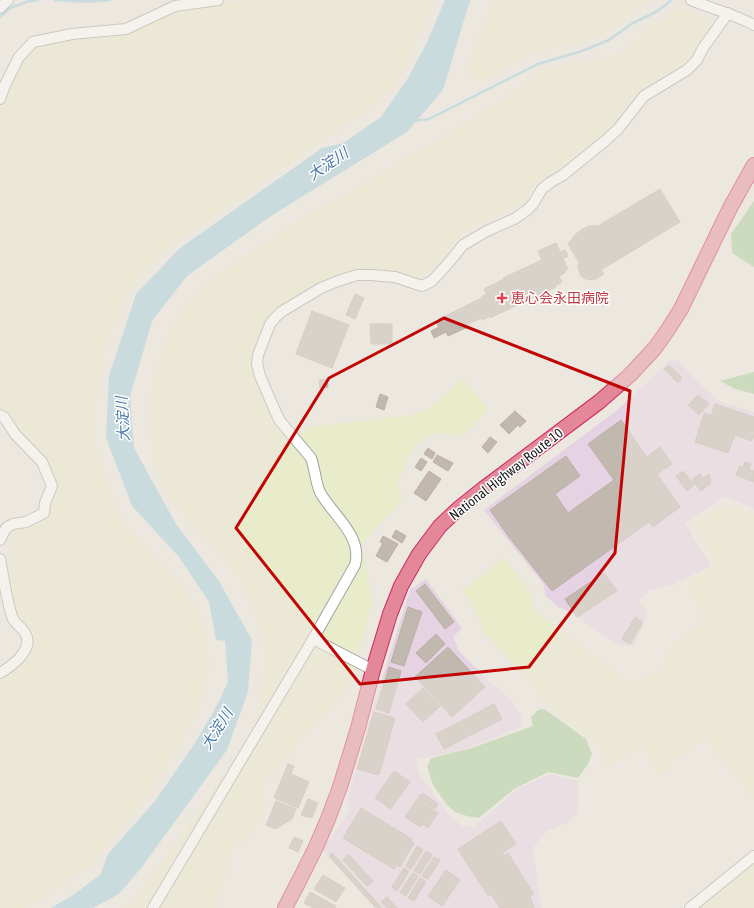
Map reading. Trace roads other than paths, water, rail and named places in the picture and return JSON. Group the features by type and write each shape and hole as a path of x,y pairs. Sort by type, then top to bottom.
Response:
{"highway":[{"name":"National Highway Route 10","path":"285,908 316,847 328,819 340,787 358,728 373,670 390,614 401,586 419,554 440,526 458,509 599,402 630,375 655,348 681,309 730,208 754,165"}],"street":[{"path":"0,8 8,0"},
{"path":"0,99 5,85 19,57 34,42 72,34 126,29 175,6 218,0"},
{"path":"698,2 728,13 754,26"},
{"path":"153,908 313,638 357,559 356,550 351,536 320,493 311,458 280,421 260,376 257,364 258,355 270,324 281,312 321,288 357,275 371,274 395,277 422,286 432,281 464,245 486,231 514,219 526,211 533,204 542,190 551,182 563,175 605,142 644,96 686,70 697,60 703,48 728,13"},
{"path":"0,415 4,417 15,434 42,462 52,486 45,503 44,513 26,522 13,524 6,528 0,540"},
{"path":"0,558 8,601 14,620 28,639 22,656 0,673"},
{"path":"313,638 373,670"},
{"path":"690,908 754,856"}],"water":[{"name":"大淀川","path":"445,0 471,0 443,90 407,132 274,214 187,276 152,321 130,397 134,448 176,524 219,581 252,640 248,692 227,750 142,867 119,894 93,908 51,908 73,895 100,875 108,854 155,801 195,743 215,709 228,682 225,641 216,640 209,602 179,557 132,506 106,438 109,376 136,294 180,248 322,148 343,143 381,117 408,78 427,42"}],"waterway":[{"path":"0,17 10,8 29,1 38,0"},
{"path":"55,0 89,2 110,0"},
{"path":"415,121 429,119 538,64 582,51 609,40 633,23 654,13 671,0"}],"place":[{"name":"恵心会永田病院","path":"502,298"}]}
